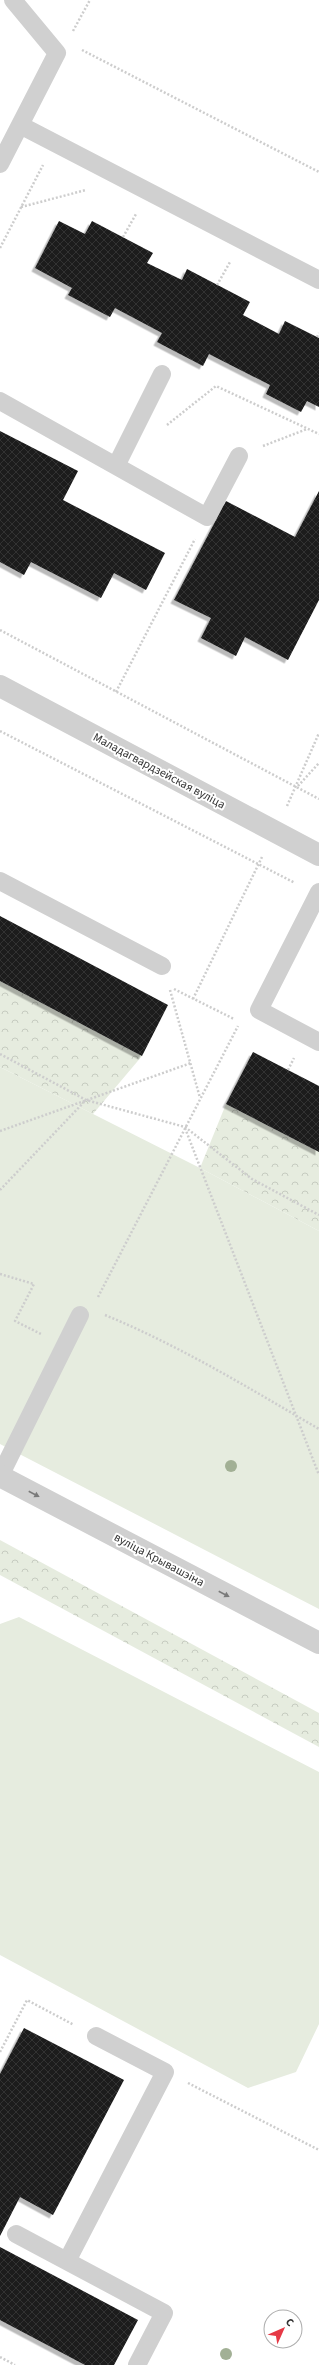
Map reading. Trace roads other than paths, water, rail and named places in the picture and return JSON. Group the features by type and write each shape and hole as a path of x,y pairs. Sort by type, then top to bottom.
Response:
{"street":[{"name":"Маладагвардзейская вуліца","path":"0,686 319,855"},
{"name":"вуліца Крывашэіна","path":"0,1476 319,1643"}],"lane":[{"path":"0,164 62,48 13,0"},
{"path":"20,125 319,280"},
{"path":"116,466 162,374"},
{"path":"0,401 207,517 239,456"},
{"path":"0,881 162,966"},
{"path":"318,893 259,1010 319,1042"},
{"path":"0,1476 80,1315"},
{"path":"67,2261 166,2072 96,2036"},
{"path":"16,2234 164,2313 137,2365"}]}
